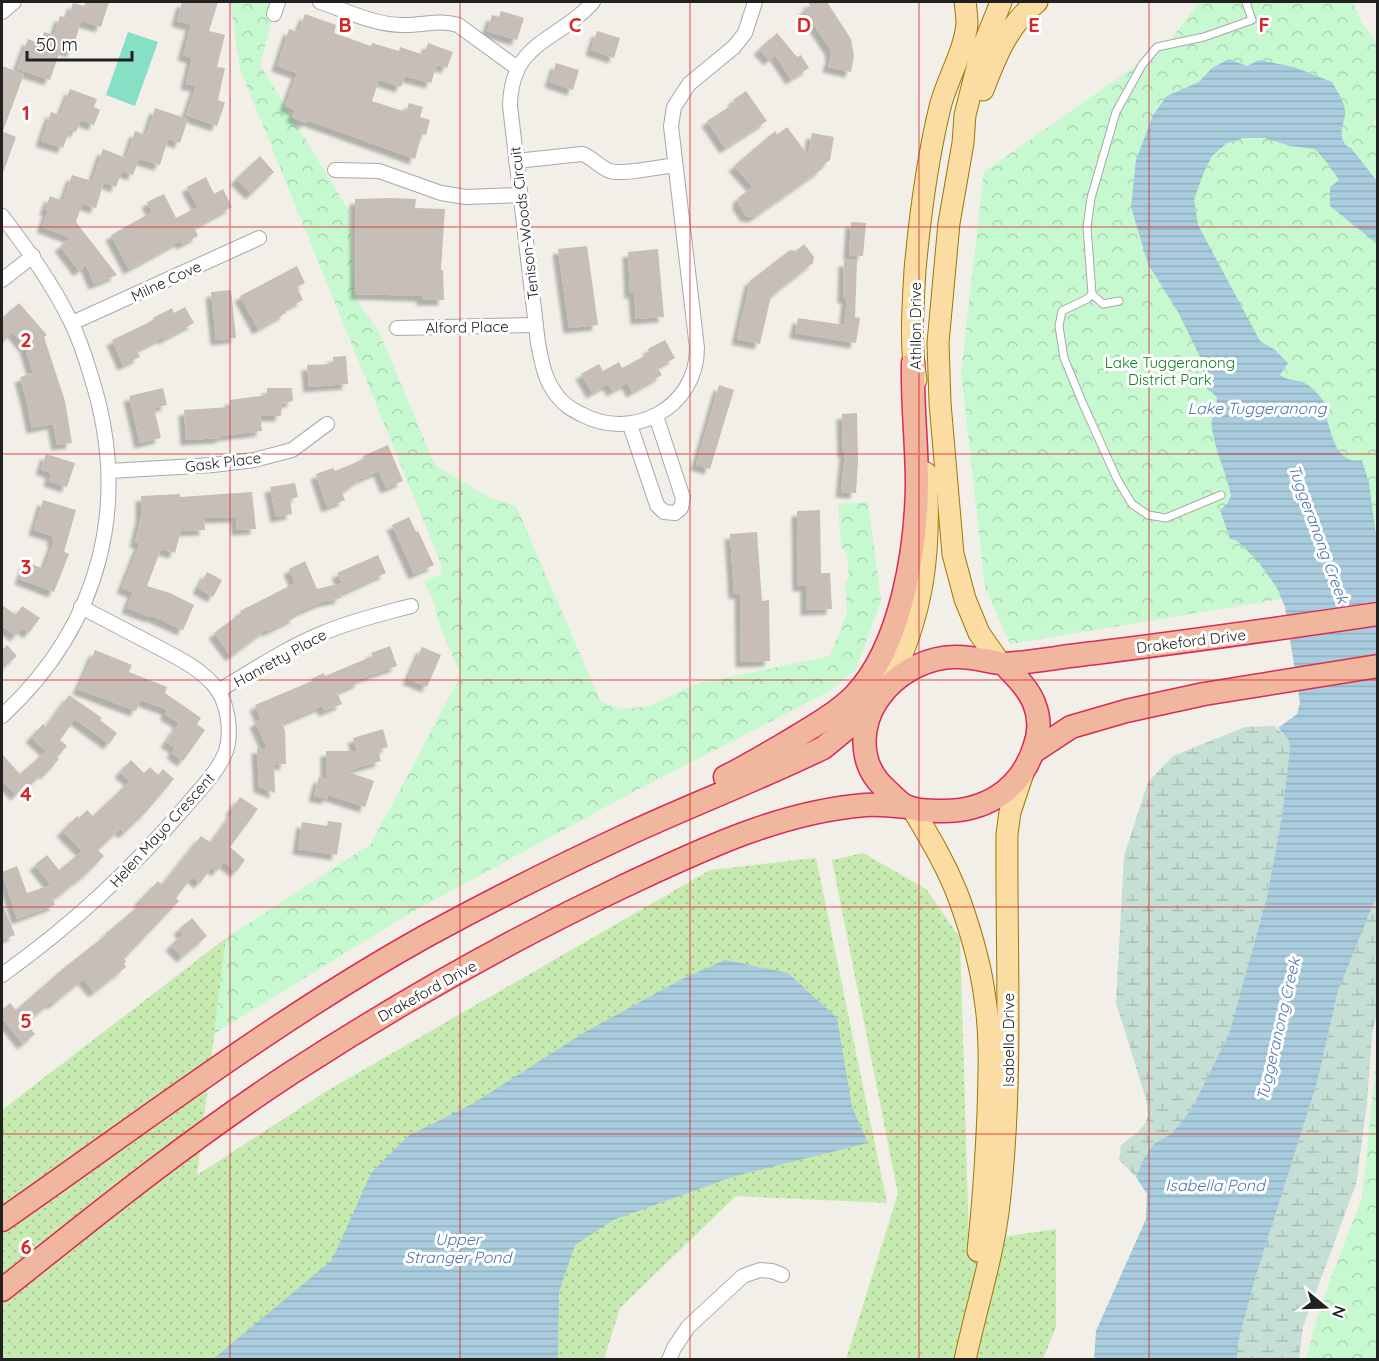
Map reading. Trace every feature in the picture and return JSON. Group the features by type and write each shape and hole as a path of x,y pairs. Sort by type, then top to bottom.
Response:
{"highway":[{"path":"623,836 645,817 740,770 815,726 840,709 876,667 892,632 902,598 914,534 917,484 912,402 913,363"},
{"name":"Drakeford Drive","path":"1002,664 1040,661 1377,614"},
{"path":"2,1220 238,1053 424,937 623,836 823,748 851,725 885,690 912,668 934,660 960,657 1002,664 1028,691 1037,709 1038,736 1029,760 1015,783 976,807 952,812 909,808 885,789 873,774 864,747 865,729 872,710 885,690"},
{"path":"1029,760 1071,726 1087,721 1204,694 1377,666"},
{"name":"Drakeford Drive","path":"2,1290 195,1139 289,1074 384,1014 575,909 682,859 780,820 868,804 909,808"}],"main road":[{"name":"Athllon Drive","path":"885,690 914,623 925,569 929,518 920,401 913,363 913,297 918,230 934,136 940,110 963,42 967,23 965,2"},
{"name":"Athllon Drive","path":"1001,2 981,52 963,143 949,224 938,343 944,460 953,554 959,580 978,633 1002,664"},
{"path":"969,115 1004,42 1017,22 1037,2"},
{"name":"Isabella Drive","path":"965,1359 975,1311 992,1255 1000,1196 1009,1057 1007,834 1011,812 1029,760"},
{"name":"Isabella Drive","path":"909,808 945,866 960,901 985,999 988,1094 984,1196 975,1311"}],"street":[{"path":"2,12 14,2"},
{"path":"320,2 386,24 402,26 448,22 458,25 517,68"},
{"name":"Tenison-Woods Circuit","path":"593,2 534,48 517,68 510,87 510,106 536,326 544,374 559,399 566,406 588,418 604,423 630,425 666,411 681,396 692,379 697,359 671,126 674,107 689,84 734,47 745,33 754,2"},
{"path":"516,161 582,154 590,156 609,171 620,172 675,165"},
{"path":"335,170 379,171 441,193 466,196 520,195"},
{"path":"2,216 33,256 72,323 98,396 109,471 107,524 95,575 62,645 36,680 2,716"},
{"name":"Milne Cove","path":"72,323 259,238"},
{"path":"2,280 33,256"},
{"name":"Alford Place","path":"397,328 536,326"},
{"path":"630,425 657,505 664,512 675,513 681,508 683,498 656,416"},
{"name":"Gask Place","path":"109,471 213,465 254,460 292,450 327,424"},
{"name":"Hanretty Place","path":"218,692 282,653 320,634 411,606"},
{"name":"Helen Mayo Crescent","path":"2,975 45,944 120,879 217,769 228,742 228,722 218,692 206,676 190,664 81,607"},
{"path":"669,1359 688,1327 743,1276 760,1270 782,1275"}],"lane":[{"path":"1119,301 1103,304 1092,294 1087,227 1091,198 1116,112 1142,65 1157,46 1204,37 1252,20 1246,2"},
{"path":"1092,294 1087,299 1062,311 1059,326 1064,358 1107,458 1132,504 1148,515 1166,518 1221,495"}],"green space":[{"path":"230,2 277,2 260,65 350,213 354,296 379,332 435,465 488,497 516,506 601,702 621,709 650,706 696,684 830,656 847,612 845,584 849,576 847,554 841,546 838,504 868,502 881,600 856,670 826,693 637,790 405,916 214,1034 226,938 371,844 461,675 424,581 442,574 441,564 240,69"},
{"name":"Lake Tuggeranong District Park","path":"1200,2 1353,2 1361,22 1378,44 1377,117 1373,122 1378,129 1377,583 1010,644 985,587 961,371 984,172 1167,44"},
{"path":"128,32 158,42 135,106 106,95"},
{"path":"1274,726 1288,739 1290,747 1282,816 1267,897 1229,1035 1191,1110 1171,1134 1155,1143 1145,1156 1136,1177 1119,1160 1121,1145 1137,1133 1145,1124 1148,1116 1146,1099 1116,1003 1124,856 1148,782 1173,756 1245,727"},
{"path":"863,853 926,889 960,938 969,1242 1056,1229 1056,1327 1043,1359 941,1360 940,1357 939,1360 846,1359 898,1194 832,860"},
{"path":"816,858 887,1203 736,1196 620,1308 604,1359 2,1360 2,1110 226,938 197,1175 325,1092 710,870"},
{"path":"1377,895 1377,1012 1372,1035 1367,1104 1356,1184 1303,1327 1299,1359 1237,1360 1237,1346 1256,1276 1317,1083 1338,991"},
{"path":"1377,1052 1377,1359 1306,1359 1321,1304 1362,1198"}],"water":[{"name":"Isabella Pond","path":"1229,59 1247,66 1259,60 1294,67 1332,82 1344,106 1342,138 1377,181 1377,244 1330,206 1330,187 1339,180 1315,149 1290,146 1265,138 1243,138 1227,143 1212,156 1194,200 1198,225 1260,341 1275,350 1288,363 1280,375 1303,382 1320,397 1330,410 1325,413 1336,446 1346,458 1362,460 1369,483 1378,551 1377,895 1338,991 1317,1083 1256,1276 1237,1346 1237,1359 1094,1360 1096,1331 1146,1219 1147,1194 1136,1177 1145,1156 1155,1143 1171,1134 1191,1110 1229,1034 1267,897 1282,816 1290,747 1288,739 1278,728 1297,714 1300,703 1285,607 1277,588 1257,560 1236,540 1230,539 1220,510 1231,496 1212,428 1217,397 1205,387 1202,361 1178,312 1148,264 1131,207 1136,160 1153,115 1167,96 1199,82 1212,68"},
{"name":"Upper Stranger Pond","path":"725,960 788,973 837,1018 852,1107 868,1143 735,1176 613,1220 575,1245 559,1292 558,1359 213,1359 332,1260 371,1173 408,1136 474,1103 585,1032 682,979"}],"building":[{"path":"86,2 109,2 101,27 81,21 72,52 61,48 50,80 17,69 28,39 41,44 44,32 54,35 60,16 68,18 73,3 84,6"},
{"path":"182,2 218,2 209,31 225,35 217,67 225,68 218,100 225,103 217,126 186,115 196,86 186,84 192,58 183,55 191,25 177,21"},
{"path":"808,2 827,2 851,39 854,56 851,72 828,67 830,49 804,10 810,6"},
{"path":"501,11 524,18 517,40 487,31 492,15 499,17"},
{"path":"305,14 336,25 334,33 371,46 372,43 399,51 400,47 424,55 428,43 453,52 447,68 437,65 431,83 405,76 401,87 379,80 372,101 406,112 409,103 423,107 420,117 430,120 426,135 422,134 415,159 307,120 306,123 292,117 295,110 285,106 297,73 277,66 289,29 298,32"},
{"path":"597,31 620,38 614,58 591,50"},
{"path":"777,33 797,57 801,55 809,68 791,79 775,55 769,60 759,49"},
{"path":"556,63 579,70 573,90 550,82"},
{"path":"2,66 24,74 3,131 2,130"},
{"path":"70,89 97,99 94,107 100,110 94,125 81,120 76,132 70,130 63,148 41,141 51,112 60,115"},
{"path":"746,91 767,121 725,148 707,121 735,103 733,100"},
{"path":"155,108 188,119 180,143 168,139 160,165 139,159 133,175 122,171 116,187 104,182 96,208 82,204 76,222 117,275 94,284 86,265 79,271 60,246 71,238 42,227 48,211 45,209 50,196 63,201 72,175 92,181 103,149 126,158 135,131 146,135"},
{"path":"787,127 808,155 812,133 834,137 830,160 823,165 822,169 754,217 746,216 738,204 739,197 753,187 734,166 775,131 777,135"},
{"path":"2,131 16,137 3,173 2,173"},
{"path":"260,156 274,172 251,194 236,179"},
{"path":"206,177 214,194 223,189 232,207 194,227 198,236 182,244 180,241 129,269 111,235 152,212 147,202 164,194 176,218 198,207 187,187"},
{"path":"355,199 416,199 415,208 445,209 441,270 443,270 444,300 422,300 422,296 356,294"},
{"path":"851,222 866,223 863,256 849,255"},
{"path":"804,244 814,257 813,263 771,296 760,344 737,339 750,281 790,250 796,251"},
{"path":"587,246 598,325 569,328 558,249"},
{"path":"658,249 664,317 636,319 634,293 630,293 628,252"},
{"path":"844,261 857,261 855,317 860,318 856,343 795,333 798,318 844,325 847,298 843,298"},
{"path":"297,266 305,283 297,287 303,300 284,309 286,313 258,329 240,296"},
{"path":"231,290 236,338 216,340 211,292"},
{"path":"19,303 47,335 44,337 65,401 72,443 57,445 53,424 32,428 20,377 33,373 25,347 13,332 2,342 2,318"},
{"path":"185,307 194,323 137,350 140,357 123,365 112,340 154,320 153,318 172,308 174,313"},
{"path":"665,340 675,358 657,367 662,375 632,392 627,383 612,391 608,384 592,393 581,374 599,364 603,371 619,362 622,368 650,353 648,349"},
{"path":"346,356 348,384 309,387 307,365 333,364 333,357"},
{"path":"719,385 734,390 710,469 696,465"},
{"path":"163,388 167,405 154,408 161,438 140,443 129,396"},
{"path":"267,388 292,388 293,401 282,404 281,416 260,416 262,431 221,436 221,438 186,440 184,410 231,407 230,400 267,395"},
{"path":"857,413 856,493 841,492 845,452 843,452 842,414"},
{"path":"388,445 403,481 386,488 379,471 360,479 342,493 345,500 327,507 316,474 333,468 335,471 364,459 363,456"},
{"path":"46,454 75,463 67,487 49,481 51,473 41,469"},
{"path":"295,483 298,497 290,499 292,514 276,517 270,487"},
{"path":"252,492 256,529 237,530 236,517 204,518 205,530 181,531 175,553 161,549 147,586 170,593 194,605 183,630 127,608 133,592 122,588 140,543 135,542 141,517 141,496 180,494 180,497"},
{"path":"43,500 76,510 64,552 69,554 54,592 20,579 26,562 44,569 54,541 53,536 34,530"},
{"path":"820,510 821,573 830,573 832,609 806,610 806,586 798,586 797,511"},
{"path":"409,517 434,565 414,574 392,525"},
{"path":"757,532 762,601 769,600 770,661 741,662 740,593 734,594 730,534"},
{"path":"378,555 386,573 340,594 341,598 322,602 294,614 296,617 268,631 267,629 231,656 214,633 241,613 240,611 295,583 289,569 305,561 317,589 342,583 337,573"},
{"path":"207,572 222,580 213,597 198,588"},
{"path":"2,605 16,615 22,606 40,618 29,633 22,628 16,636 2,626"},
{"path":"7,645 17,656 2,669 2,650"},
{"path":"390,646 397,666 359,679 360,682 337,692 342,704 324,711 322,706 282,723 285,731 286,764 274,765 275,793 259,787 257,748 267,748 255,722 261,719 255,705 312,681 311,679 324,673 325,676 373,656 371,653"},
{"path":"422,647 441,655 427,687 408,679"},
{"path":"95,650 132,665 129,672 167,687 165,693 201,718 197,724 205,730 183,761 172,753 175,748 166,742 179,723 165,714 168,710 141,700 136,711 78,689"},
{"path":"69,695 102,718 100,720 117,733 109,744 75,719 60,740 67,746 57,757 59,759 46,774 44,772 16,795 2,780 2,754 20,774 46,751 31,737 43,724 46,727"},
{"path":"383,729 388,747 378,750 381,761 346,771 374,781 365,807 328,795 327,799 314,796 319,777 326,779 326,751 357,751 353,738"},
{"path":"131,760 144,773 150,767 158,775 163,769 174,779 145,813 124,833 120,829 98,850 104,856 53,900 55,905 17,919 2,872 17,866 27,893 51,885 35,865 47,855 59,870 82,851 62,831 77,816 79,818 87,810 93,816 130,781 120,772"},
{"path":"240,797 258,809 230,847 245,860 236,872 224,862 217,871 212,867 200,883 192,877 176,898 179,901 124,959 126,967 94,992 83,979 53,1004 51,1002 26,1023 35,1034 23,1044 2,1018 2,1010 10,1003 16,1010 106,935 142,903 139,901 158,881 162,885 201,836 211,843 233,812 231,810"},
{"path":"328,821 342,823 337,855 298,849 302,822 327,826"},
{"path":"2,903 15,935 2,940"},
{"path":"192,918 207,936 182,957 171,945 183,934 179,929"}],"water label":[{"name":"Lake Tuggeranong","path":"1257,408"},
{"name":"Tuggeranong Creek","path":"1319,534"},
{"name":"Tuggeranong Creek","path":"1278,1029"}]}
